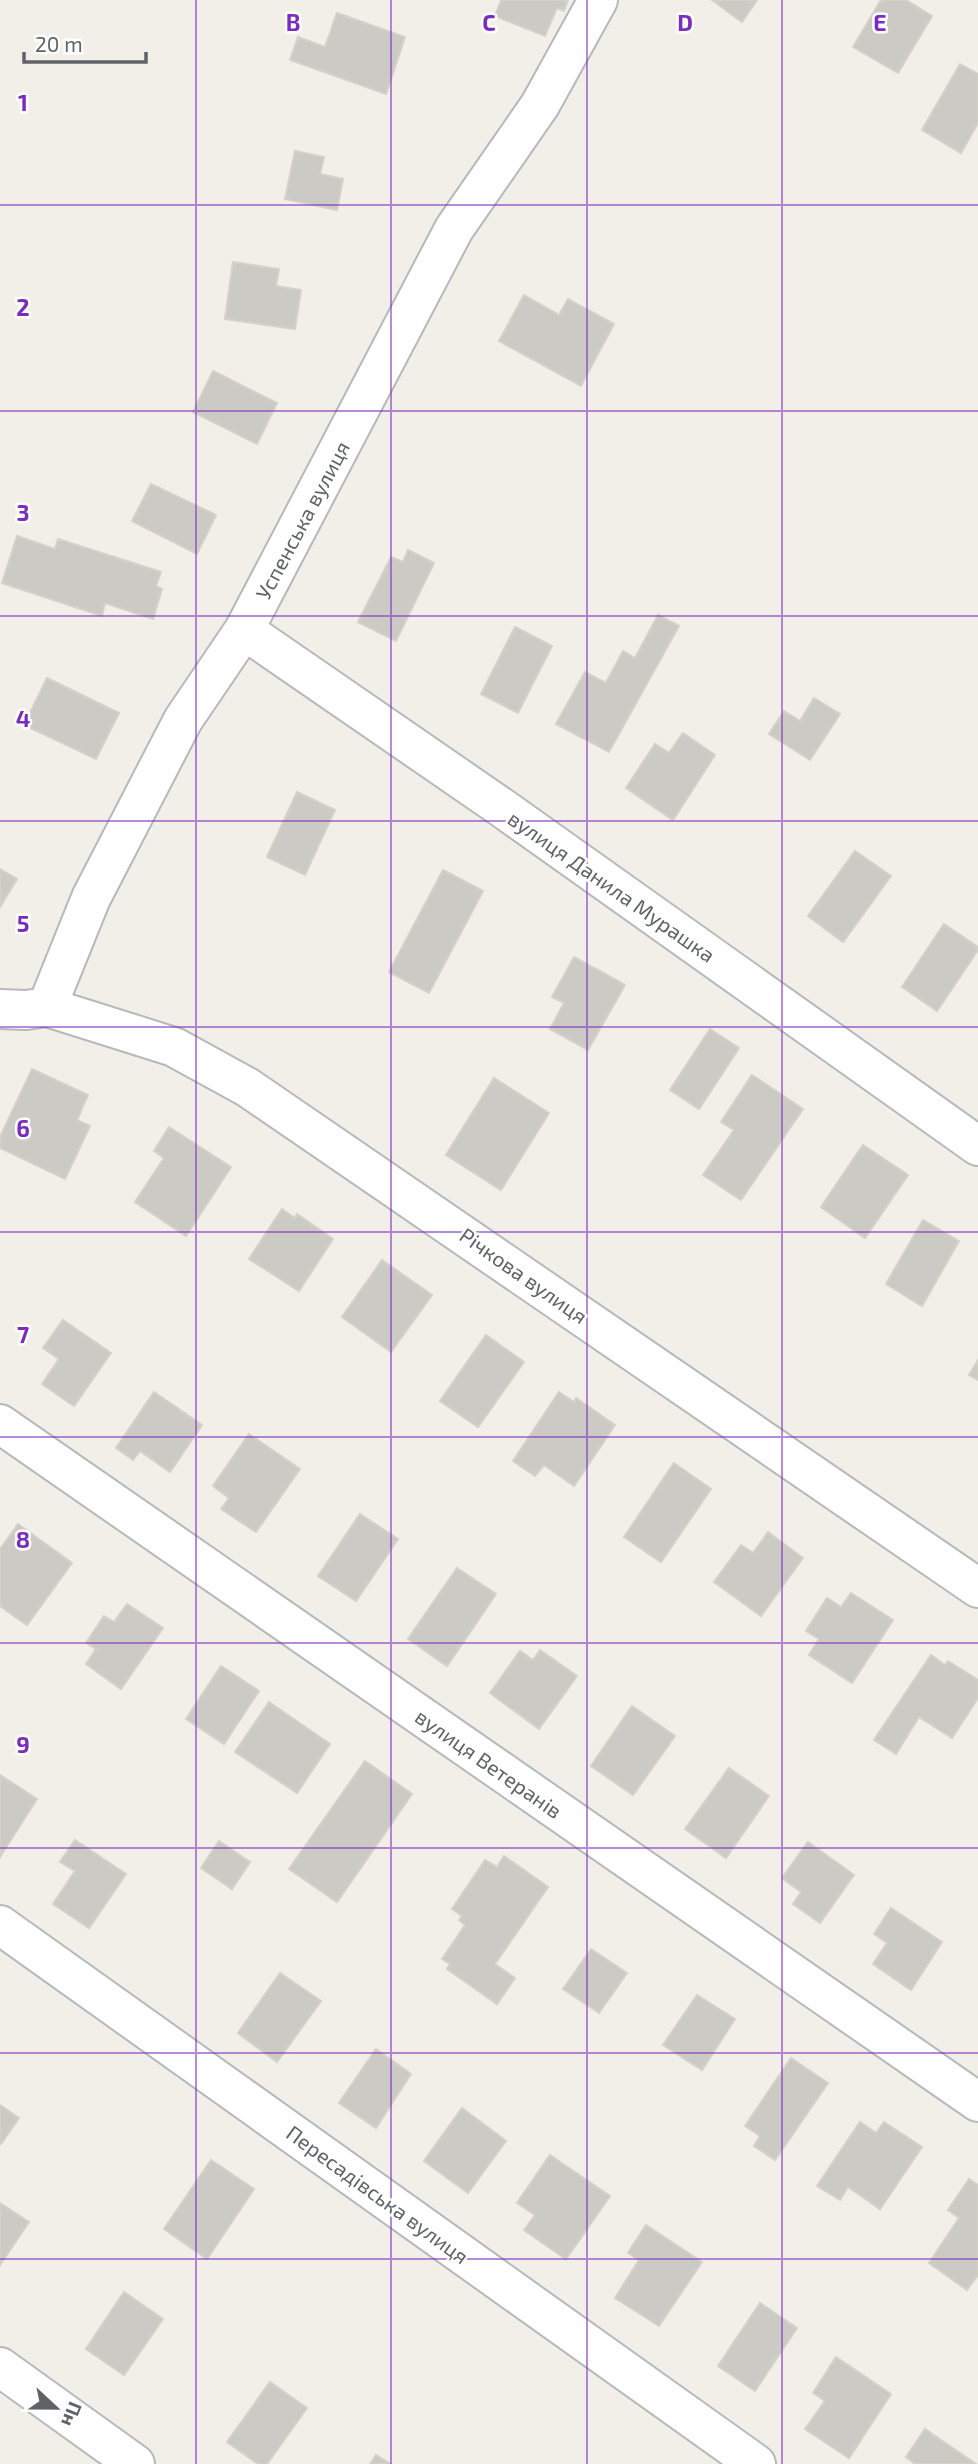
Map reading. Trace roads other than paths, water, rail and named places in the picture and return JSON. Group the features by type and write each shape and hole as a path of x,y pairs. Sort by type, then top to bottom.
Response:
{"street":[{"name":"Успенська вулиця","path":"47,1007 91,898 183,720 244,630 448,240 540,104 598,0"},
{"name":"вулиця Данила Мурашка","path":"244,630 501,807 978,1146"},
{"path":"0,1009 26,1010 47,1007"},
{"name":"Річкова вулиця","path":"47,1007 174,1047 247,1087 978,1588"},
{"name":"вулиця Ветеранів","path":"0,1424 978,2102"},
{"name":"Пересадівська вулиця","path":"0,1925 756,2464"},
{"path":"0,2367 135,2464"}]}
